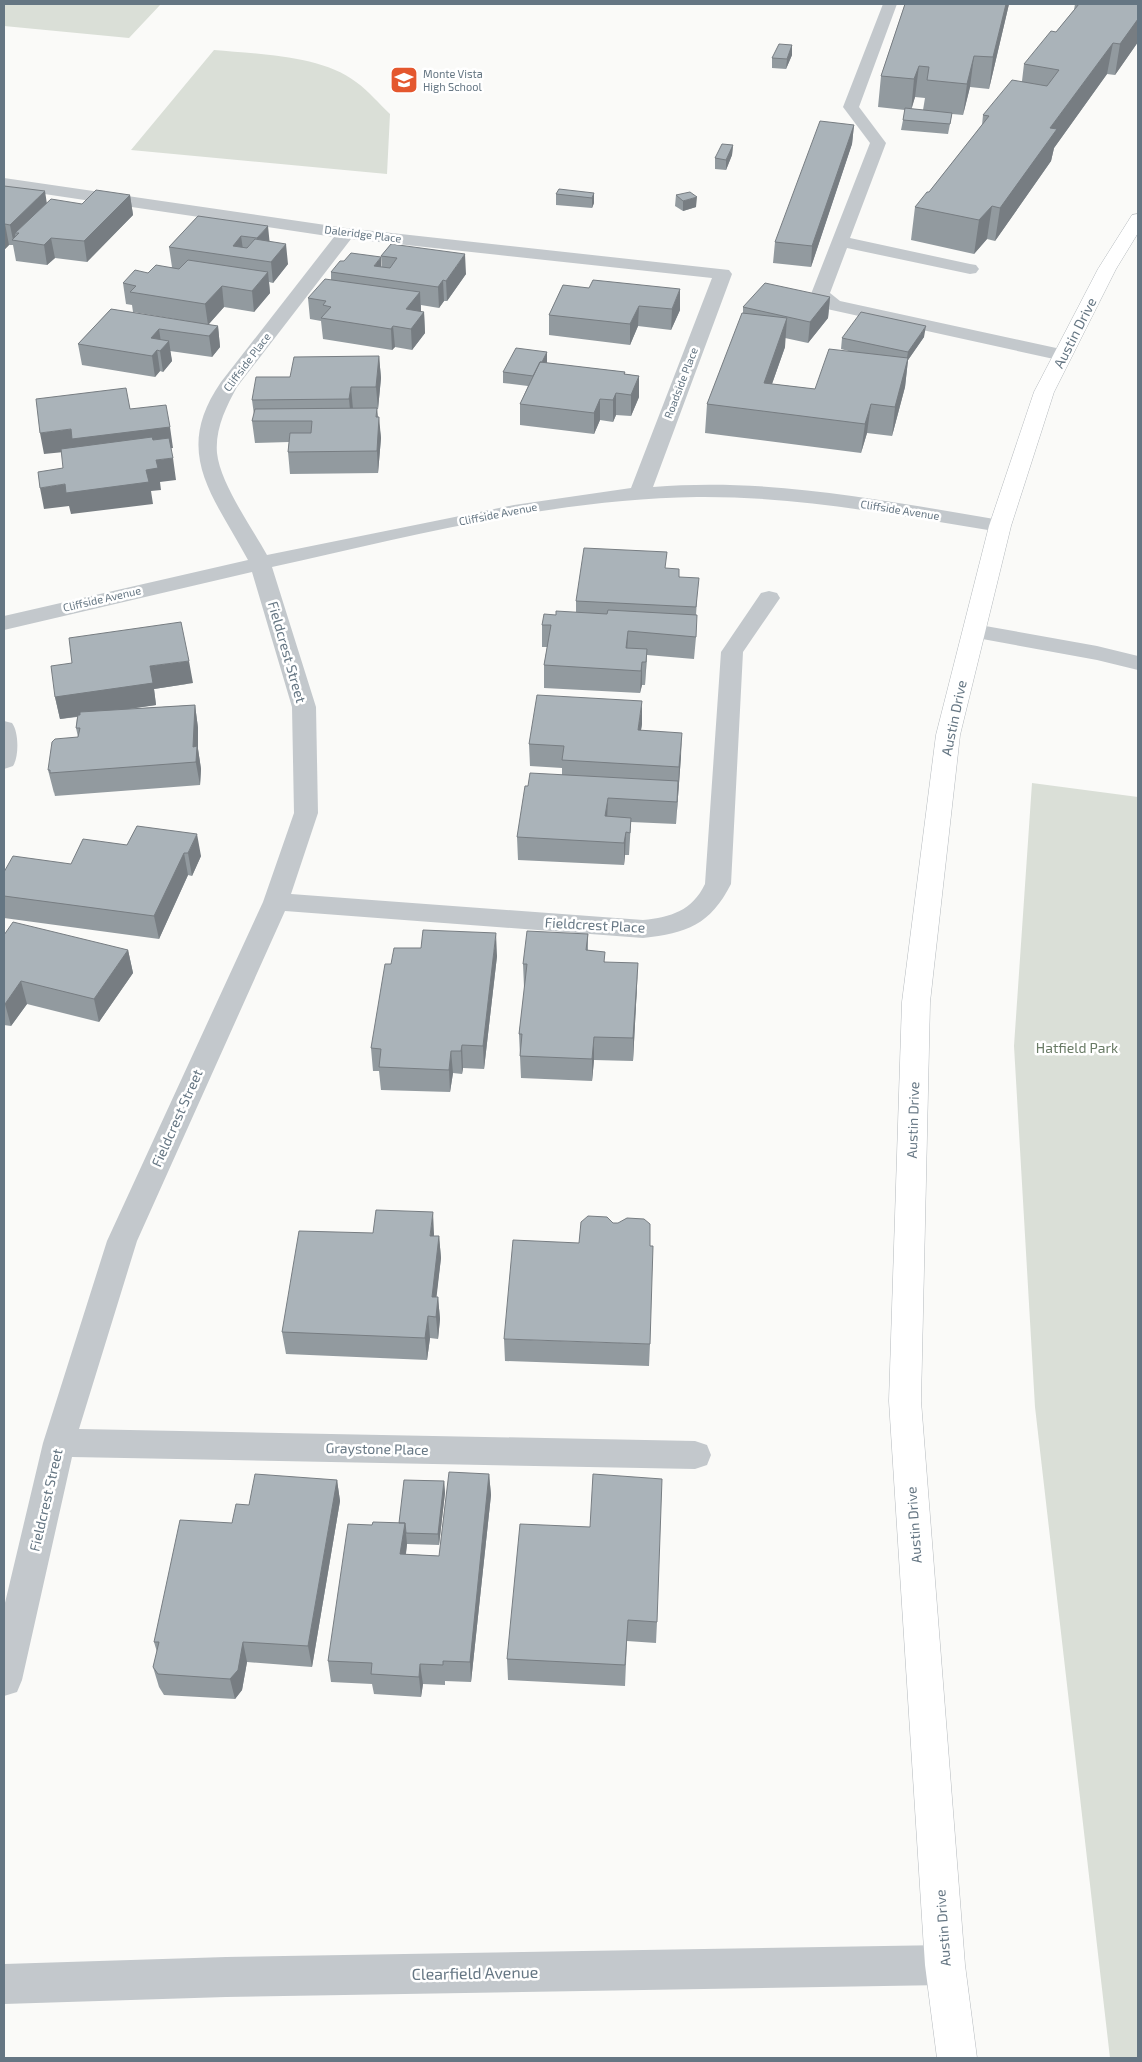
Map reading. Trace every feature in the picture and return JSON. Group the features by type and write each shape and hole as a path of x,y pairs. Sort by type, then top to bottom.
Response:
{"main road":[{"name":"Austin Drive","path":"957,2058 946,1965 905,1401 916,1002 948,735 1000,526 1044,392 1107,269 1138,219"}],"street":[{"path":"890,4 851,107 878,144 820,294 834,305 1064,355"},
{"name":"Daleridge Place","path":"4,183 346,233 723,274"},
{"name":"Cliffside Place","path":"260,562 212,475 207,452 209,431 216,408 228,386 346,233"},
{"path":"840,241 970,269"},
{"name":"Roadside Place","path":"640,493 723,274"},
{"name":"Cliffside Avenue","path":"4,623 260,562 512,510 597,497 640,493 745,492 812,497 1000,526"},
{"name":"Fieldcrest Street","path":"4,1680 60,1443 122,1241 276,902 306,813 304,707 260,562"},
{"name":"Fieldcrest Place","path":"276,902 643,929 666,927 688,919 703,910 718,884 732,652 769,598"},
{"path":"974,631 1097,653 1138,663"},
{"path":"4,728 4,761"},
{"name":"Graystone Place","path":"60,1443 695,1455"},
{"name":"Clearfield Avenue","path":"4,1984 226,1977 946,1965"}],"green space":[{"path":"4,4 161,4 129,38 4,26"},
{"path":"214,50 288,57 307,61 342,73 356,82 370,93 390,114 387,174 131,150"},
{"name":"Hatfield Park","path":"1032,783 1138,797 1138,2058 1110,2058 1035,1407 1014,1046"}],"building":[{"path":"905,4 1006,4 993,57 974,56 967,84 927,80 929,67 919,66 914,79 881,76"},
{"path":"1079,4 1138,4 1138,19 1120,44 1113,43 1050,128 1057,129 1000,208 992,206 979,220 915,207 989,116 983,115 1012,80 1047,86 1059,70 1024,64 1051,31 1056,32"},
{"path":"779,44 792,45 787,59 772,58"},
{"path":"905,108 952,113 950,124 903,120"},
{"path":"820,121 854,125 812,246 775,242"},
{"path":"722,144 733,145 726,160 715,158"},
{"path":"4,186 45,191 10,225 5,224 4,226"},
{"path":"559,189 594,193 592,198 556,194"},
{"path":"96,190 130,195 84,241 51,238 44,245 12,240 19,233 15,233 51,199 82,204"},
{"path":"690,192 697,197 683,201 676,195"},
{"path":"198,216 268,226 257,238 241,236 233,246 247,248 255,239 286,244 271,262 169,247"},
{"path":"391,244 465,254 446,281 443,280 438,287 331,272 340,261 344,261 351,253 381,257 374,266 390,268 397,258 381,256"},
{"path":"188,260 268,272 252,291 222,286 205,304 130,292 136,286 123,283 135,270 148,273 156,265 179,269"},
{"path":"325,279 420,292 406,309 424,312 411,329 393,326 391,329 321,318 331,307 323,305 326,301 308,298"},
{"path":"593,280 680,289 672,309 639,306 630,324 549,315 563,285 589,288"},
{"path":"765,283 830,297 810,322 743,307"},
{"path":"111,309 218,326 209,336 159,329 151,338 169,341 160,351 157,350 152,356 78,344"},
{"path":"861,312 926,326 908,352 842,338"},
{"path":"742,313 787,318 764,383 815,389 829,349 908,358 895,407 871,404 865,424 707,404"},
{"path":"516,348 547,352 533,376 503,372"},
{"path":"379,356 376,387 351,387 349,399 252,400 256,377 290,377 294,357"},
{"path":"540,362 625,372 624,374 639,376 631,395 616,393 613,400 600,399 594,413 520,404"},
{"path":"126,388 130,409 166,405 170,427 72,439 71,429 40,433 36,399"},
{"path":"377,408 376,417 379,417 377,451 288,452 290,433 311,433 312,421 252,421 255,409"},
{"path":"152,437 153,440 169,438 173,458 156,460 158,468 146,470 149,482 66,493 65,484 40,488 38,472 63,468 61,449"},
{"path":"584,548 667,552 665,568 679,569 679,577 699,578 696,607 576,601"},
{"path":"608,610 697,615 696,637 628,631 626,648 647,649 646,662 642,662 641,671 544,665 551,625 542,625 544,614 556,615 556,611 607,614"},
{"path":"181,622 189,661 150,666 153,683 55,697 51,666 72,663 69,638"},
{"path":"537,695 642,701 638,730 682,733 679,767 562,760 564,746 529,744"},
{"path":"195,705 193,747 197,746 196,762 50,773 50,770 48,770 52,742 55,739 78,737 80,728 76,728 80,712"},
{"path":"530,773 678,781 677,802 608,798 605,816 631,818 630,833 626,832 624,843 517,837 525,786 528,786"},
{"path":"137,826 197,834 188,853 184,853 154,916 4,896 4,872 13,856 71,864 83,839 127,845"},
{"path":"13,922 128,950 94,999 21,981 5,1004 4,935"},
{"path":"423,930 496,933 483,1046 462,1045 461,1051 451,1051 449,1070 379,1067 381,1049 371,1048 385,964 391,964 394,948 421,948"},
{"path":"527,931 588,934 586,950 605,952 604,962 638,963 633,1038 594,1037 592,1059 520,1056 522,1034 519,1034 527,964 523,964"},
{"path":"376,1210 433,1212 430,1236 439,1236 432,1297 438,1297 436,1317 428,1316 425,1338 282,1332 299,1231 373,1233"},
{"path":"588,1216 607,1217 613,1223 618,1223 627,1218 644,1219 650,1224 650,1246 653,1246 650,1344 504,1339 513,1240 579,1243 581,1222"},
{"path":"449,1472 489,1474 470,1662 443,1661 443,1665 420,1664 419,1677 371,1674 372,1663 328,1661 348,1524 372,1525 373,1522 405,1523 400,1554 439,1556"},
{"path":"255,1474 337,1480 308,1646 243,1642 238,1670 230,1679 158,1674 153,1667 159,1642 154,1642 180,1520 232,1523 236,1504 249,1505"},
{"path":"593,1474 662,1479 657,1622 628,1620 625,1665 507,1659 520,1524 590,1527"},
{"path":"404,1480 444,1481 438,1534 406,1533 405,1523 399,1523"}],"place":[{"name":"Monte Vista High School","path":"404,80"}]}
